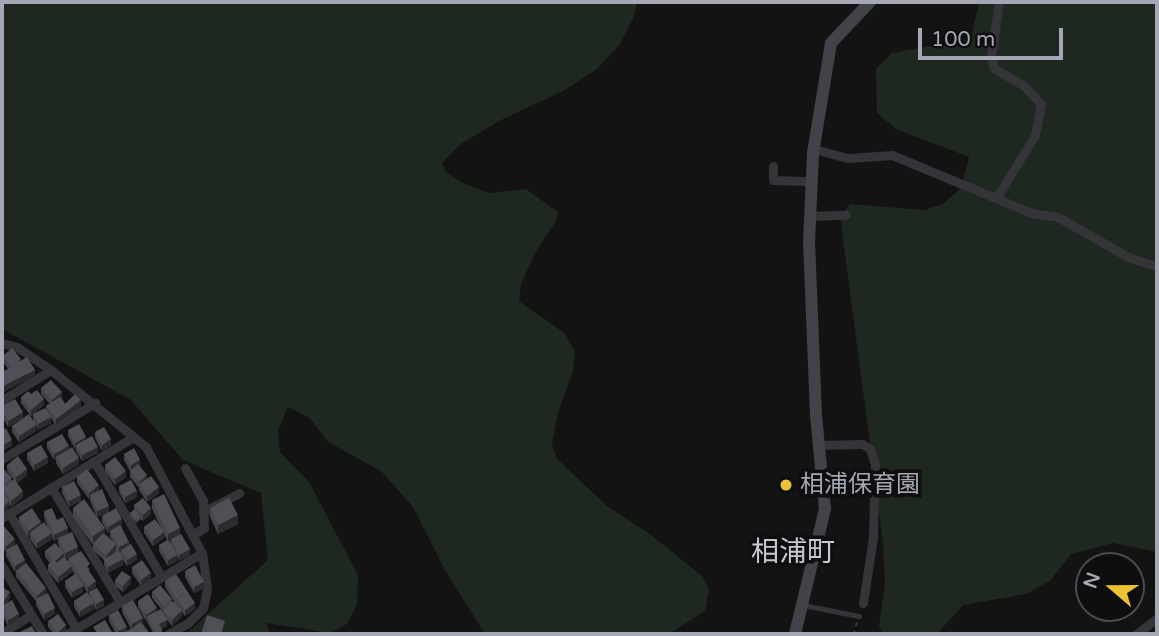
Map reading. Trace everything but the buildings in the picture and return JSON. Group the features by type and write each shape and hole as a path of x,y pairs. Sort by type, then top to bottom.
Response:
{"street":[{"path":"795,634 825,509 819,445 809,216 814,149 831,43 870,2"},
{"path":"997,197 1035,135 1041,103 1023,85 994,68 991,55 999,2"},
{"path":"814,149 848,158 892,155 1031,213 1058,218 1130,258 1157,266"},
{"path":"773,166 773,180 811,181"},
{"path":"809,216 846,215"},
{"path":"2,343 17,347 51,370 146,447 202,553 207,589 203,608 169,634"},
{"path":"2,400 51,370"},
{"path":"2,459 95,403"},
{"path":"76,628 5,515 133,437"},
{"path":"819,445 862,444 870,449 875,464 873,537 863,603"},
{"path":"94,461 161,576"},
{"path":"185,468 202,499 204,528 192,535"},
{"path":"51,487 120,602"},
{"path":"203,512 239,493"},
{"path":"67,634 202,553"},
{"path":"2,566 4,577 43,634"},
{"path":"2,633 31,615"},
{"path":"1136,634 1157,618"}],"lane":[{"path":"802,605 859,616"}],"shaded area":[{"path":"2,2 637,2 633,19 619,45 597,69 563,91 501,120 462,143 442,163 446,172 465,184 489,193 526,189 558,212 556,221 536,251 521,284 519,301 564,333 575,351 573,372 558,412 552,444 556,458 607,506 650,534 702,576 709,589 705,611 669,634 485,634 445,570 413,507 381,471 328,442 310,418 288,407 278,430 280,452 309,482 358,575 357,605 347,624 330,633 267,623 269,634 186,634 268,560 261,493 183,460 131,400 2,329"},
{"path":"979,2 1157,2 1157,552 1113,543 1075,552 1050,581 1026,594 963,605 937,634 884,634 879,626 885,583 883,543 840,216 850,204 924,210 943,204 961,188 969,157 896,129 877,113 876,69 892,53 971,39"}],"place":[{"name":"相浦保育園","path":"786,485"}],"district":[{"name":"相浦町","path":"793,552"}]}
